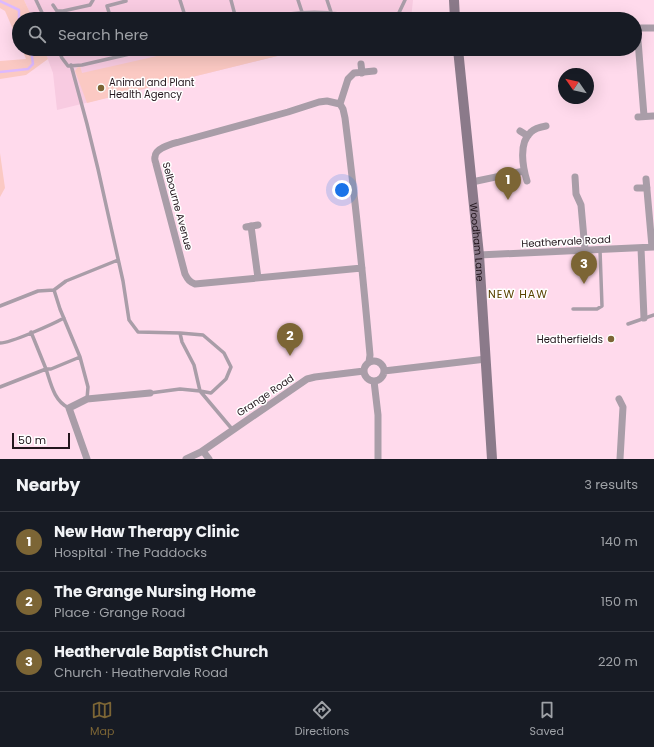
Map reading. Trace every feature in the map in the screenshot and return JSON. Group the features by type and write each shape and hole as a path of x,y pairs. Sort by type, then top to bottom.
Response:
{"main road":[{"path":"454,0 455,12"},
{"name":"Woodham Lane","path":"459,56 479,255 492,459"}],"street":[{"path":"642,28 654,28"},
{"path":"638,56 641,117 653,116"},
{"path":"360,64 362,72"},
{"path":"369,362 379,362 382,364 384,374 380,379 374,381 368,379 364,374 366,364 369,362 370,354 346,118 340,104 348,79 354,73 374,71"},
{"name":"Selbourne Avenue","path":"340,104 328,101 319,102 180,142 163,148 156,153 154,157 188,280 196,284 362,268"},
{"path":"527,181 524,171 524,144 528,136 536,128 546,126"},
{"path":"520,131 528,136"},
{"path":"472,182 524,171"},
{"path":"575,177 576,194 581,205 585,250"},
{"path":"646,179 653,247"},
{"path":"637,188 647,188"},
{"path":"252,226 258,278"},
{"name":"Heathervale Road","path":"479,255 653,247"},
{"path":"641,248 644,318"},
{"path":"384,371 486,359"},
{"name":"Grange Road","path":"186,459 203,450 307,379 364,371"},
{"path":"374,381 378,415 378,459"},
{"path":"87,459 69,408 86,399 150,392"},
{"path":"619,399 625,406 620,459"},
{"path":"203,450 209,459"}],"lane":[{"path":"36,0 41,12"},
{"path":"53,5 57,11 63,11 90,6 93,0"},
{"path":"180,0 184,12"},
{"path":"231,0 234,12"},
{"path":"298,0 302,12 331,12 327,0"},
{"path":"399,12 405,0"},
{"path":"109,12 107,6 126,1"},
{"path":"62,56 69,66 87,124 118,260 129,320 138,332 203,335 224,353 231,367 226,379 211,393 180,389 150,392"},
{"path":"69,66 121,56"},
{"path":"573,309 597,309 602,306 600,250"},
{"path":"0,306 38,291 54,290 66,281 118,260"},
{"path":"54,290 80,358 88,387 86,399"},
{"path":"628,324 654,315"},
{"path":"0,343 4,343 64,318"},
{"path":"31,332 57,400 63,406 69,408"},
{"path":"180,333 182,342 194,365 200,391 232,430"},
{"path":"0,387 46,369 51,369 80,358"}],"shaded area":[{"path":"0,0 24,0 30,12 12,12 12,27 5,11 0,8"},
{"path":"24,0 413,0 412,12 30,12"},
{"path":"25,56 47,56 48,59 26,75 0,79 0,61 26,59"},
{"name":"Animal and Plant Health Agency","path":"47,56 277,56 57,110 53,73"},
{"path":"157,56 278,56 87,103 75,71 80,66 82,73"},
{"path":"0,153 5,188 0,197"}],"waterway":[{"path":"0,1 19,10 19,12"},
{"path":"0,72 28,69 33,64 32,56"}],"place":[{"name":"Animal and Plant Health Agency","path":"101,88"},
{"name":"New Haw Therapy Clinic","path":"508,200"},
{"name":"Heathervale Baptist Church","path":"584,284"},
{"name":"Heatherfields","path":"611,339"},
{"name":"The Grange Nursing Home","path":"290,356"}],"district":[{"name":"NEW HAW","path":"518,294"}]}
